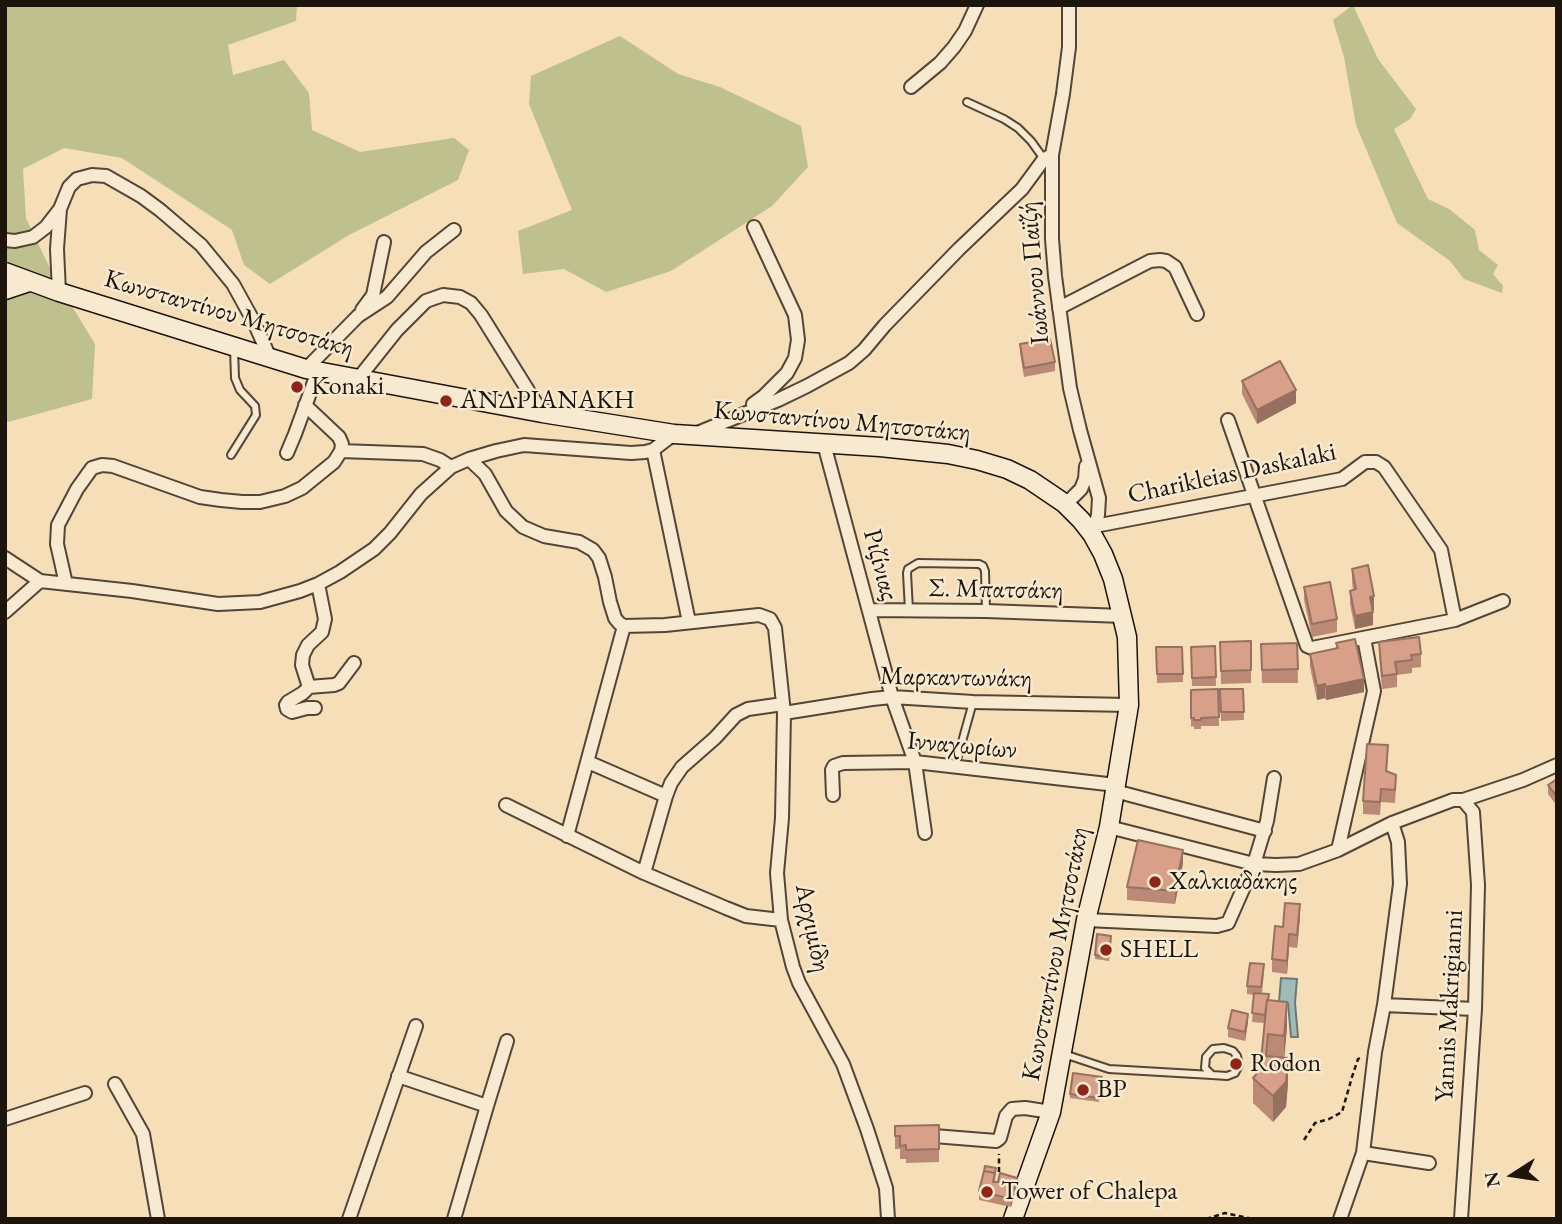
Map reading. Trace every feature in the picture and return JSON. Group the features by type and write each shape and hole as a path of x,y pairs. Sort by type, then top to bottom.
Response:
{"main road":[{"name":"Κωνσταντίνου Μητσοτάκη","path":"5,272 59,292 312,370 358,379 542,413 683,435 880,447 935,452 977,460 1030,480 1064,503 1093,530 1113,579 1123,616 1129,653 1129,705 1109,827 1086,920 1051,1112 1013,1219"},
{"path":"5,290 29,282"}],"street":[{"path":"911,87 940,63 954,47 977,5"},
{"name":"Ιωάννου Παϊζή","path":"1069,5 1069,47 1063,94 1048,157 1052,239 1070,388 1098,492 1099,506 1093,530"},
{"path":"5,558 40,581 218,604 260,602 300,591 340,572 374,549 421,494 451,467 469,459 524,445 631,453 653,450 683,435 797,391 849,363 959,248 1022,189 1048,157"},
{"path":"5,240 33,237 46,226 60,209 69,187 77,179 92,175 106,176 141,196 201,245 233,284 269,356"},
{"path":"59,292 57,250 60,209"},
{"path":"732,417 764,396 787,373 795,358 798,340 794,315 754,227"},
{"path":"358,316 387,297 426,252 454,230"},
{"path":"287,453 305,405 312,370 373,295 384,243"},
{"path":"1059,309 1150,261 1160,260 1175,267 1197,314"},
{"path":"358,379 397,330 426,301 443,295 460,297 471,303 481,315 542,413"},
{"path":"66,584 57,544 58,525 77,489 92,468 102,464 120,468 200,497 260,502 285,496 302,488 334,462 341,451 339,437 305,405"},
{"path":"1228,421 1307,646 1312,648 1455,620 1503,601"},
{"name":"Ριζίνιας","path":"824,444 892,697 915,762 925,833"},
{"path":"469,459 485,474 506,511 523,527 544,536 579,542 593,550 599,558 615,618 619,623 665,625 690,622 653,450"},
{"path":"341,451 424,454 451,467"},
{"path":"1064,503 1081,489 1087,458"},
{"name":"Charikleias Daskalaki","path":"1093,530 1342,479 1365,462 1377,462 1384,467 1441,550 1455,620"},
{"path":"1081,489 1098,492"},
{"path":"5,612 40,581"},
{"path":"309,687 302,665 303,655 308,645 322,632 325,619 317,584"},
{"name":"Σ. Μπατσάκη","path":"869,610 1123,616"},
{"name":"Αρχιμίδη","path":"690,622 759,615 770,619 775,628 783,708 782,806 777,873 781,920 799,983 843,1064 867,1129 886,1188 888,1219"},
{"path":"567,836 624,625"},
{"path":"1338,850 1374,691 1364,638"},
{"path":"315,708 292,712 286,705 309,687 334,685 339,682 354,663"},
{"name":"Μαρκαντωνάκη","path":"644,873 671,783 682,767 736,715 748,709 892,697 973,702 1129,705"},
{"path":"588,762 666,796"},
{"name":"Ινναχωρίων","path":"833,795 834,766 844,762 915,762 1115,788 1265,831"},
{"path":"1109,827 1254,864 1300,864 1338,850 1392,823 1453,800 1463,800 1523,780 1557,765"},
{"path":"1086,920 1223,926 1227,923 1254,864 1265,831 1273,778"},
{"name":"Yannis Makrigianni","path":"1461,1219 1475,1009 1478,885 1473,812 1463,800"},
{"path":"506,805 644,873 746,916 781,920"},
{"path":"1340,1219 1363,1153 1400,884 1398,842 1392,823"},
{"path":"1384,1005 1475,1009"},
{"path":"349,1219 416,1026"},
{"path":"454,1219 507,1041"},
{"path":"398,1076 487,1106"},
{"path":"115,1084 143,1134 158,1219"},
{"path":"5,1119 85,1093"},
{"path":"934,1136 996,1141 1000,1138 1006,1116 1012,1109 1051,1112"},
{"path":"1363,1153 1429,1163"}],"lane":[{"path":"967,102 1018,128 1048,157"},
{"path":"231,455 256,415 255,406 240,390 235,378 234,346"},
{"path":"909,610 907,573 908,569 918,563 983,566 986,611"},
{"path":"956,767 973,702"},
{"path":"1062,1053 1109,1069 1227,1076 1235,1073 1239,1065 1233,1051 1213,1049 1206,1057 1205,1068 1212,1075"}],"path":[{"path":"1304,1140 1315,1124 1342,1112 1358,1059 1375,1052"},
{"path":"999,1172 1000,1138"},
{"path":"1206,1219 1225,1213 1253,1219"}],"green space":[{"path":"5,5 297,5 296,21 228,45 233,75 284,60 309,93 312,130 360,152 454,138 469,150 458,180 349,235 270,284 244,265 232,230 122,158 64,148 23,169 26,218 54,277 95,344 92,399 8,422 5,420"},
{"path":"1353,5 1378,59 1416,109 1410,119 1394,129 1428,199 1449,209 1475,230 1479,250 1498,265 1493,274 1503,286 1502,293 1464,279 1450,261 1397,223 1356,125 1344,57 1333,20"},
{"path":"620,36 678,74 720,87 801,126 808,167 772,206 671,271 606,292 564,269 523,274 518,231 572,210 529,104 531,76"}],"water":[{"path":"1281,978 1297,979 1295,1003 1298,1037 1291,1037 1288,1003 1279,1002"}],"building":[{"path":"1050,339 1055,362 1024,368 1020,344"},
{"path":"1280,361 1296,390 1257,410 1242,381"},
{"path":"1368,565 1374,596 1370,597 1373,612 1355,616 1350,591 1356,589 1352,569"},
{"path":"1330,582 1337,619 1312,624 1304,587"},
{"path":"1419,637 1421,654 1411,655 1412,660 1395,662 1397,674 1382,676 1379,642"},
{"path":"1355,639 1364,679 1326,687 1325,684 1317,686 1310,654 1338,648 1336,643"},
{"path":"1251,641 1251,670 1221,671 1220,642"},
{"path":"1297,643 1298,669 1262,670 1261,644"},
{"path":"1215,646 1216,677 1192,678 1191,647"},
{"path":"1156,647 1182,647 1183,674 1157,674"},
{"path":"1218,689 1219,717 1201,720 1191,718 1191,690"},
{"path":"1220,689 1243,689 1244,712 1221,712"},
{"path":"1367,744 1388,745 1386,771 1396,775 1395,790 1381,789 1380,802 1363,801"},
{"path":"1557,779 1557,797 1548,785"},
{"name":"Χαλκιαδάκης","path":"1138,840 1183,850 1175,891 1127,887"},
{"path":"1285,903 1300,904 1297,935 1289,934 1287,961 1272,959 1275,926 1283,927"},
{"path":"1097,934 1111,936 1109,957 1095,955"},
{"path":"1250,963 1264,964 1261,987 1247,986"},
{"path":"1254,993 1269,994 1265,1015 1252,1013"},
{"path":"1267,1000 1287,1002 1284,1036 1268,1034 1266,1056 1288,1058 1286,1082 1273,1096 1253,1078 1260,1070"},
{"path":"1232,1010 1248,1014 1245,1032 1228,1028"},
{"path":"1073,1073 1102,1077 1099,1098 1070,1094"},
{"path":"939,1125 939,1149 906,1150 906,1145 900,1146 900,1136 895,1136 895,1126"},
{"path":"985,1166 996,1168 995,1173 984,1171"},
{"path":"984,1171 995,1173 993,1182 998,1182 1000,1173 1017,1178 1011,1199 979,1191"}],"place":[{"name":"Konaki","path":"297,387"},
{"name":"ΑΝΔΡΙΑΝΑΚΗ","path":"446,401"},
{"name":"Χαλκιαδάκης","path":"1155,882"},
{"name":"SHELL","path":"1106,950"},
{"name":"Rodon","path":"1236,1064"},
{"name":"BP","path":"1083,1090"},
{"name":"Tower of Chalepa","path":"987,1192"}]}
